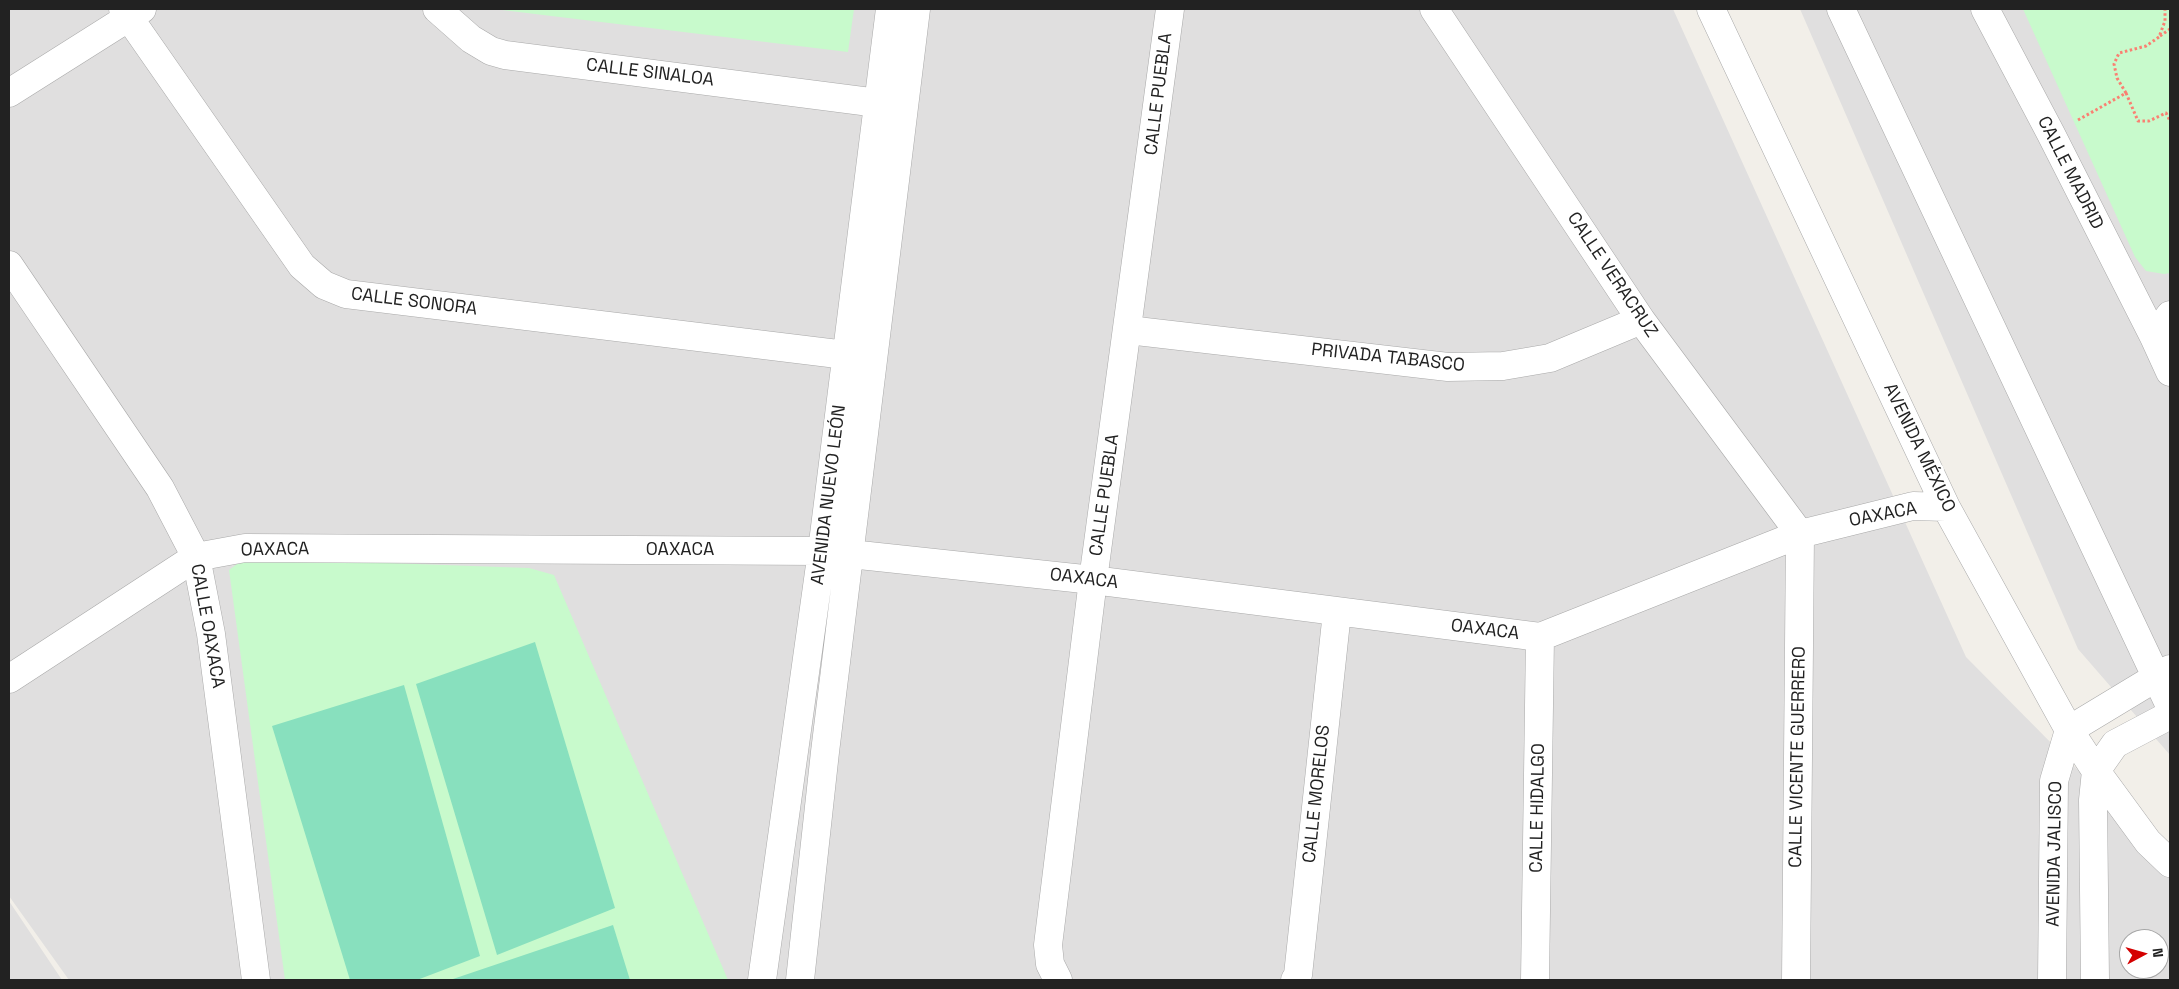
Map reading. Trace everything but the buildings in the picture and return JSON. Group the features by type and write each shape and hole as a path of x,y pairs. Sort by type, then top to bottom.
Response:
{"street":[{"name":"CALLE SINALOA","path":"437,9 471,39 491,51 505,55 886,114"},
{"name":"AVENIDA NUEVO LEÓN","path":"762,980 822,551 864,210 894,77 890,9"},
{"path":"894,77 916,9"},
{"name":"CALLE PUEBLA","path":"1058,980 1050,964 1048,944 1093,580 1170,9"},
{"name":"CALLE VERACRUZ","path":"1434,9 1641,320 1800,534"},
{"name":"AVENIDA MÉXICO","path":"1711,9 1946,507 2069,730 2096,771 2148,842 2170,862"},
{"path":"1841,9 2163,673 2170,706"},
{"name":"CALLE MADRID","path":"1985,9 2051,134 2170,372"},
{"path":"9,93 132,11"},
{"name":"CALLE SONORA","path":"132,11 302,266 324,285 346,294 846,355 872,360"},
{"path":"800,980 825,752 891,212 886,114"},
{"path":"864,210 891,212"},
{"name":"CALLE OAXACA","path":"9,265 160,488 196,557 211,634 256,980"},
{"path":"2154,337 2170,315"},
{"name":"PRIVADA TABASCO","path":"1128,330 1448,367 1502,366 1550,358 1641,320"},
{"path":"834,456 861,458"},
{"name":"OAXACA","path":"196,557 245,548 822,551 1093,580 1540,637 1800,534 1913,506 1946,507"},
{"name":"CALLE VICENTE GUERRERO","path":"1796,980 1800,534"},
{"path":"9,679 196,557"},
{"name":"CALLE MORELOS","path":"1296,978 1337,612"},
{"name":"CALLE HIDALGO","path":"1535,980 1540,637"},
{"path":"2069,730 2163,673"},
{"path":"2095,980 2093,800 2096,771 2115,744 2170,715"},
{"name":"AVENIDA JALISCO","path":"2052,980 2054,781 2069,730"},
{"path":"794,753 825,752"},
{"path":"776,882 811,884"}],"path":[{"path":"2159,37 2165,21 2165,9"},
{"path":"2170,29 2146,46 2119,53 2114,64 2117,78 2138,121 2149,121 2170,110"},
{"path":"2051,134 2126,94"},
{"path":"2166,113 2170,121"}],"shaded area":[{"path":"9,9 1673,9 1966,657 2170,863 2170,980 69,980 9,896"},
{"path":"1800,9 2170,9 2170,755 2078,649"},
{"path":"9,901 62,980 9,980"}],"green space":[{"path":"494,9 854,9 848,52"},
{"path":"2023,9 2170,9 2170,273 2146,271 2135,257"},
{"path":"245,558 529,568 554,575 728,980 285,980 229,570"},
{"path":"535,642 615,908 497,955 416,684"},
{"path":"404,685 480,956 417,980 350,980 272,726"},
{"path":"613,925 630,980 450,980"}]}
